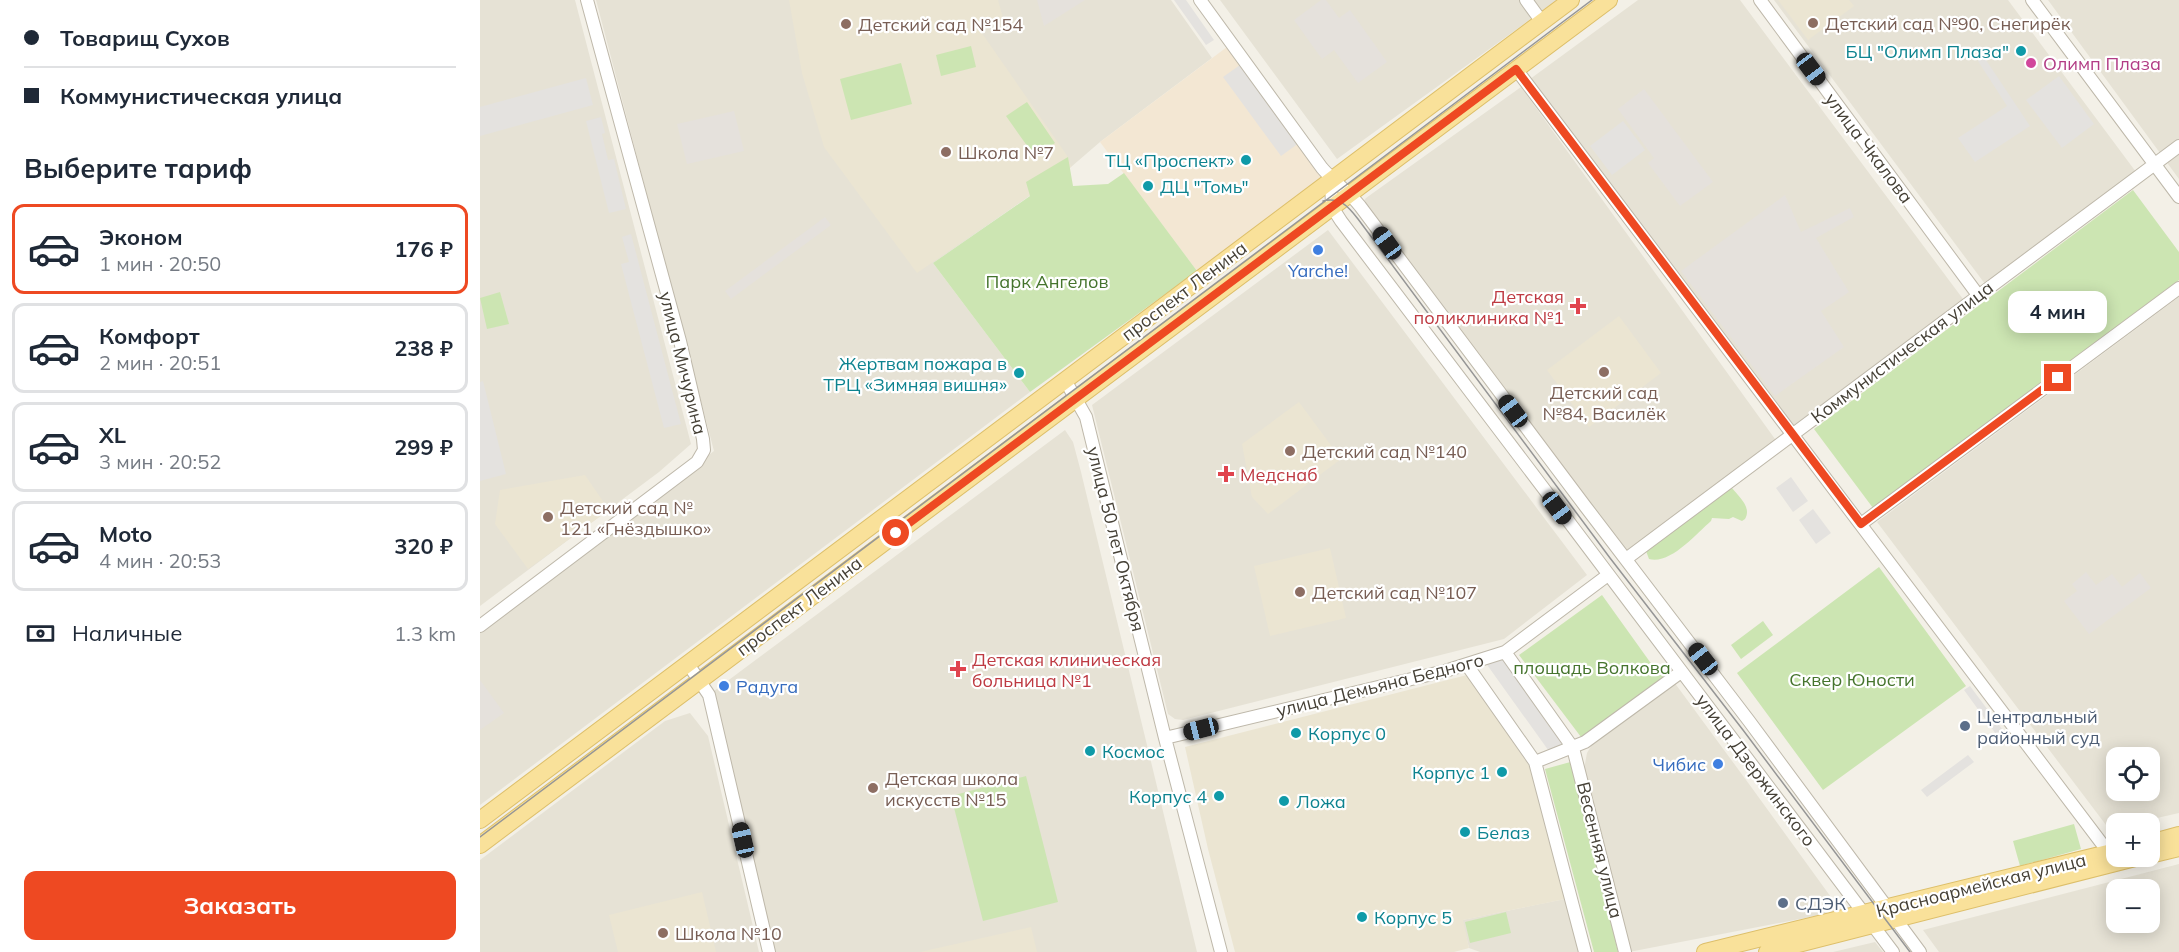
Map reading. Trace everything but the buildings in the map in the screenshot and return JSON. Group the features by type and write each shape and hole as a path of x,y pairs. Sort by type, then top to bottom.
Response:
{"main road":[{"name":"проспект Ленина","path":"480,820 1571,0"},
{"name":"проспект Ленина","path":"480,845 1608,0"},
{"path":"2160,840 2179,835"},
{"path":"2160,853 2179,848"},
{"name":"Красноармейская улица","path":"1767,952 1869,920 2106,854"},
{"name":"Красноармейская улица","path":"1891,914 2106,865"},
{"name":"Красноармейская улица","path":"1705,952 1869,920"}],"street":[{"name":"улица Мичурина","path":"480,626 697,462 704,450 680,340 587,0"},
{"name":"улица Дзержинского","path":"1200,0 1331,179 1350,194 1729,694 1920,952"},
{"path":"1526,0 1542,22"},
{"name":"улица Чкалова","path":"1760,0 1978,295"},
{"path":"2032,0 2179,196"},
{"path":"1516,69 1792,434 2106,843"},
{"name":"Коммунистическая улица","path":"1626,559 2179,146"},
{"path":"1331,179 1332,207"},
{"name":"улица Дзержинского","path":"1332,207 1893,952"},
{"path":"1861,524 2179,288"},
{"name":"улица 50 лет Октября","path":"1065,380 1086,417 1220,950"},
{"name":"улица Демьяна Бедного","path":"1165,738 1467,664 1505,652 1608,575"},
{"name":"Весенняя улица","path":"1505,652 1574,748 1625,952"},
{"path":"688,664 709,695 769,952"},
{"path":"1467,664 1535,762 1586,952"},
{"path":"1535,762 1585,742 1681,672"}],"shaded area":[{"path":"480,0 575,0 691,444 659,472 480,606"},
{"path":"596,0 1171,0 1212,58 1100,142 1071,167 933,263 1030,392 480,805 480,631 714,451"},
{"name":"Школа №7","path":"789,0 998,0 1003,18 979,29 1068,157 1071,167 917,273 824,147 802,73"},
{"path":"1037,0 1085,0 1044,26"},
{"path":"1174,0 1186,0 1214,40 1206,45"},
{"path":"1220,0 1557,0 1337,159"},
{"path":"1321,0 1326,0 1339,18 1350,10 1387,62 1358,83 1334,50 1322,59 1294,20"},
{"path":"1638,0 1740,0 1963,299 1794,425 1526,82"},
{"path":"1774,0 2008,0 2136,172 1985,284"},
{"name":"Детский сад №90, Снегирёк","path":"1778,0 1849,0 1854,6 1808,40"},
{"path":"2048,0 2179,0 2179,179"},
{"path":"1227,47 1324,176 1197,271 1100,142"},
{"path":"1984,57 2030,126 1975,162 1958,138 2007,106 1978,61"},
{"path":"1240,65 1299,143 1281,156 1223,77"},
{"path":"2059,76 2094,124 2062,148 2026,100"},
{"path":"586,78 593,105 480,136 480,107"},
{"path":"1521,87 1780,443 1626,559 1360,206 1366,198"},
{"path":"1644,89 1713,182 1680,206 1648,163 1654,158 1618,109"},
{"path":"734,111 744,151 687,164 677,124"},
{"path":"601,117 608,160 614,159 626,209 609,213 586,121"},
{"path":"1623,121 1645,150 1612,175 1590,146"},
{"path":"1785,195 1801,232 1850,208 1854,217 1816,238 1849,292 1821,311 1844,347 1775,396 1681,271"},
{"path":"825,217 831,225 731,299 725,291"},
{"path":"1328,230 1587,575 1504,639 1183,720 1175,719 1168,714 1092,405"},
{"path":"631,234 681,424 664,428 621,264 629,262 622,237"},
{"path":"2179,297 2179,813 2160,817 2160,813 2106,813 2106,825 1877,522"},
{"name":"Детский сад №84, Василёк","path":"1619,316 1661,373 1589,427 1547,370"},
{"path":"483,381 506,474 480,481 480,382"},
{"name":"Детский сад №140","path":"1299,402 1341,459 1268,514 1252,497 1242,444"},
{"path":"1065,430 1073,442 1081,472 1197,952 775,952 714,691"},
{"name":"Детский сад № 121 «Гнёздышко»","path":"585,475 609,510 528,569 495,524 500,490"},
{"path":"1791,477 1808,501 1793,512 1776,488"},
{"path":"1813,509 1831,533 1816,544 1799,520"},
{"name":"Детский сад №107","path":"1330,548 1346,618 1270,636 1254,566"},
{"path":"2086,572 2096,585 2112,574 2122,587 2140,573 2151,588 2089,634 2064,601 2077,591 2072,584"},
{"path":"1502,657 1564,745 1551,754 1485,662"},
{"path":"1467,675 1534,773 1565,899 1463,920 1469,948 1454,952 1235,952 1208,849 1185,747"},
{"path":"480,680 504,713 480,730"},
{"path":"1674,682 1841,911 1629,952 1584,769 1587,753 1594,741"},
{"path":"1970,686 2002,729 1996,734 1964,690"},
{"path":"690,713 708,736 759,952 480,952 480,860 665,721"},
{"path":"1968,755 1974,762 1927,797 1921,790"},
{"path":"2179,864 2179,952 1939,952 1923,930 2106,883 2106,933 2160,933 2160,879 2121,879"},
{"name":"Школа №10","path":"702,892 716,952 618,952 609,915"},
{"path":"1565,899 1579,952 1480,952 1469,948 1462,920"},
{"path":"1031,927 1037,952 920,952"},
{"path":"1875,942 1883,952 1833,952"}],"green space":[{"path":"971,46 976,67 941,76 936,55"},
{"path":"901,63 912,104 851,120 840,79"},
{"path":"1027,102 1055,143 1035,157 1006,116"},
{"name":"Парк Ангелов","path":"1068,157 1073,186 1108,184 1124,173 1197,271 1030,392 933,263 1030,196 1026,182"},
{"path":"2133,190 2179,252 2179,280 1873,508 1814,429"},
{"path":"500,292 509,324 487,329 480,298"},
{"path":"1732,488 1746,506 1745,519 1742,521 1733,517 1729,519 1712,518 1674,553 1657,560 1649,559 1646,551"},
{"name":"Сквер Юности","path":"1879,567 1966,686 1823,790 1737,673"},
{"name":"площадь Волкова","path":"1602,595 1650,662 1665,676 1581,737 1519,655"},
{"path":"1763,621 1773,635 1741,659 1731,645"},
{"path":"1574,761 1618,952 1594,952 1545,769"},
{"path":"1026,776 1058,902 983,921 951,796"},
{"path":"2074,824 2081,849 2020,866 2013,841"},
{"path":"1506,912 1511,933 1470,943 1465,922"}],"tram line":[{"path":"480,837 1592,0"},
{"path":"1323,201 1334,200 1351,210 1610,558 1910,952"}],"place":[{"name":"Детский сад №90, Снегирёк","path":"1813,23"},
{"name":"Детский сад №154","path":"846,24"},
{"name":"БЦ \"Олимп Плаза\"","path":"2021,51"},
{"name":"Олимп Плаза","path":"2031,63"},
{"name":"Школа №7","path":"946,152"},
{"name":"ТЦ «Проспект»","path":"1246,160"},
{"name":"ДЦ \"Томь\"","path":"1148,186"},
{"name":"Yarche!","path":"1318,250"},
{"name":"Детская поликлиника №1","path":"1578,306"},
{"name":"Детский сад №84, Василёк","path":"1604,372"},
{"name":"Жертвам пожара в ТРЦ «Зимняя вишня»","path":"1019,373"},
{"name":"Детский сад №140","path":"1290,451"},
{"name":"Медснаб","path":"1226,474"},
{"name":"Детский сад № 121 «Гнёздышко»","path":"548,517"},
{"name":"Детский сад №107","path":"1300,592"},
{"name":"Детская клиническая больница №1","path":"958,669"},
{"name":"Радуга","path":"724,686"},
{"name":"Центральный районный суд","path":"1965,726"},
{"name":"Корпус 0","path":"1296,733"},
{"name":"Космос","path":"1090,751"},
{"name":"Чибис","path":"1718,764"},
{"name":"Корпус 1","path":"1502,772"},
{"name":"Детская школа искусств №15","path":"873,788"},
{"name":"Корпус 4","path":"1219,796"},
{"name":"Ложа","path":"1284,801"},
{"name":"Белаз","path":"1465,832"},
{"name":"СДЭК","path":"1783,903"},
{"name":"Корпус 5","path":"1362,917"},
{"name":"Школа №10","path":"663,933"}],"route":[{"path":"896,533 1516,69 1861,524 2058,378"}]}
